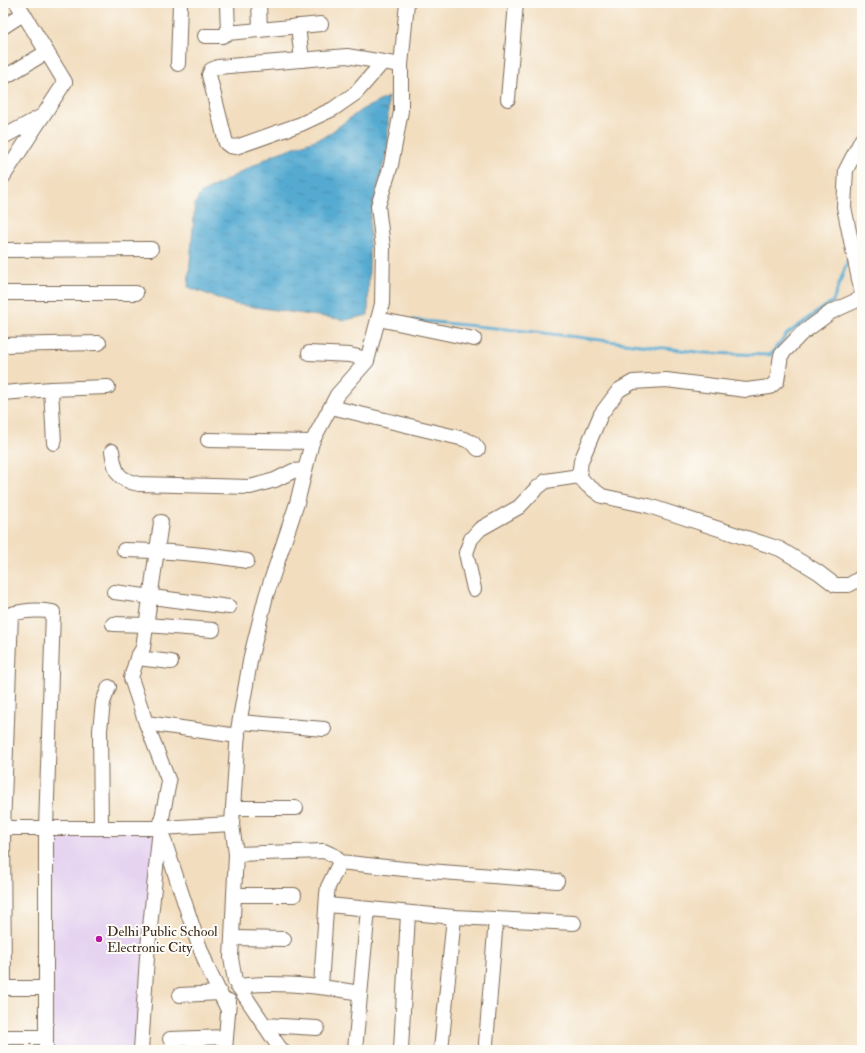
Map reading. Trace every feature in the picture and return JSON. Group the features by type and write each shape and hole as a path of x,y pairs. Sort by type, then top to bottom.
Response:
{"street":[{"path":"178,64 180,3"},
{"path":"227,3 228,33"},
{"path":"259,3 260,29"},
{"path":"282,1050 236,983 230,958 236,854 232,824 238,736 251,656 266,596 297,503 312,442 337,395 367,359 382,304 383,247 378,206 391,165 402,111 401,65 407,3"},
{"path":"508,99 516,3"},
{"path":"3,26 20,8 65,82 3,177"},
{"path":"205,36 222,36 228,33 260,29 321,24"},
{"path":"298,26 302,60"},
{"path":"3,78 47,52"},
{"path":"383,62 356,93 333,109 300,124 236,147 230,146 226,143 210,81 209,75 211,70 225,65 346,56 383,62 401,65"},
{"path":"3,136 43,116"},
{"path":"862,139 846,170 844,207 862,294"},
{"path":"3,250 151,249"},
{"path":"3,293 136,293"},
{"path":"862,298 831,312 801,334 781,355 777,381 770,387 746,390 666,380 633,382 619,390 601,414 581,461 579,476 587,485 602,496 649,506 780,549 818,572 835,585 849,585 859,580 862,576"},
{"path":"378,319 474,339"},
{"path":"3,345 100,343"},
{"path":"309,353 350,355 367,359"},
{"path":"3,393 108,387"},
{"path":"52,389 54,443"},
{"path":"332,406 464,439 473,443 478,450"},
{"path":"208,440 312,442"},
{"path":"112,451 114,466 118,475 129,482 139,484 250,487 275,480 293,471 305,470"},
{"path":"474,589 466,553 471,539 480,529 519,507 536,488 546,481 579,476"},
{"path":"141,1050 147,957 160,828 169,782 146,723 131,678 137,658 142,648 161,522"},
{"path":"124,550 156,551 223,557 247,561"},
{"path":"114,592 229,607"},
{"path":"3,1037 46,1044 46,988 46,828 53,612 25,610 11,614 3,828 4,988 46,988"},
{"path":"113,624 212,630"},
{"path":"137,658 171,662"},
{"path":"102,828 100,730 103,702 109,687"},
{"path":"240,722 324,729"},
{"path":"146,723 238,736"},
{"path":"233,808 296,808"},
{"path":"3,828 160,828 232,824"},
{"path":"160,828 196,940 209,972 228,1010"},
{"path":"236,854 324,851 335,856 340,862 404,869 557,881"},
{"path":"321,986 328,905 328,887 340,862"},
{"path":"234,895 294,895"},
{"path":"328,905 454,917 574,923"},
{"path":"355,1050 368,909"},
{"path":"401,1050 408,913"},
{"path":"442,1050 454,917"},
{"path":"486,1050 496,919"},
{"path":"232,938 284,939"},
{"path":"170,1039 225,1044 231,988 236,983 321,986 360,993"},
{"path":"180,994 220,993"},
{"path":"264,1025 317,1028"}],"shaded area":[{"name":"Delhi Public School Electronic City","path":"46,828 160,828 143,1050 46,1050"}],"water":[{"path":"388,97 388,146 370,218 368,315 346,320 234,304 188,287 195,204 200,194 275,154 326,136 361,110"}],"waterway":[{"path":"413,320 536,332 705,353 770,355 787,334 833,301 849,257"}],"place":[{"name":"Delhi Public School Electronic City","path":"99,939"}]}
